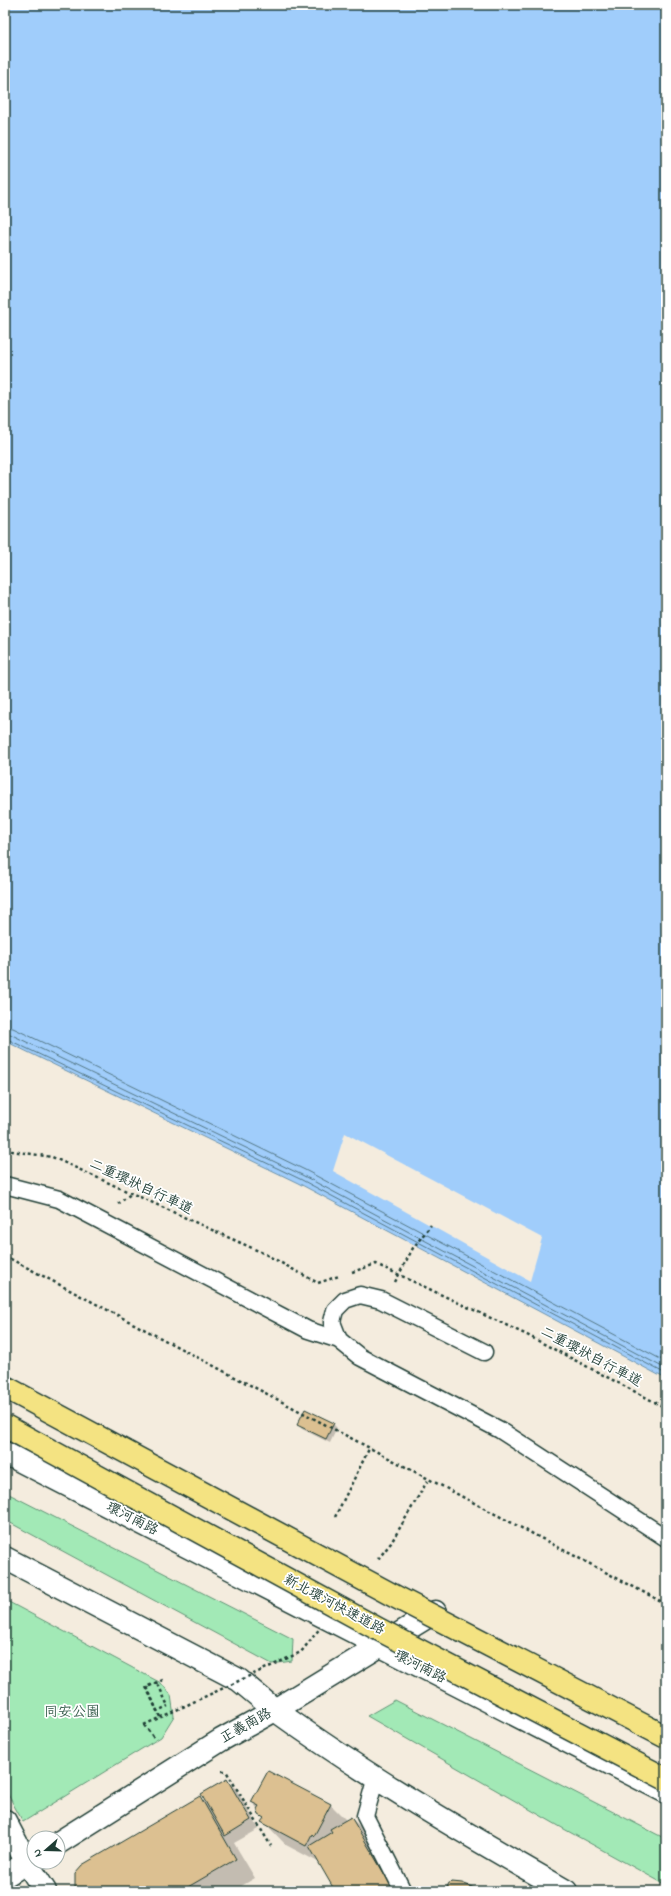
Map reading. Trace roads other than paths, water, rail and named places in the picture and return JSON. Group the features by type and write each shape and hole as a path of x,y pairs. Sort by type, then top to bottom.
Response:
{"highway":[{"path":"5,1387 396,1597 666,1737"},
{"name":"新北環河快速道路","path":"5,1426 378,1629 666,1779"}],"street":[{"path":"5,1381 212,1490 666,1737"},
{"name":"環河南路","path":"5,1453 378,1646 666,1792"},
{"path":"5,1558 239,1680 275,1710 376,1777 566,1891"},
{"name":"正義南路","path":"66,1838 220,1740 275,1710 434,1612"},
{"path":"5,1821 26,1855"},
{"path":"5,1876 26,1863"},
{"path":"34,1870 45,1891"}],"lane":[{"path":"5,1185 59,1199 308,1330 339,1340 360,1357 500,1430 666,1538"},
{"path":"339,1340 332,1322 335,1310 345,1300 360,1296 381,1300 484,1352"},
{"path":"376,1777 365,1816 404,1891"},
{"path":"533,1872 544,1891"}],"water":[{"path":"5,5 666,5 666,1379 298,1183 5,1041"}],"park label":[{"name":"同安公園","path":"72,1712"}]}
